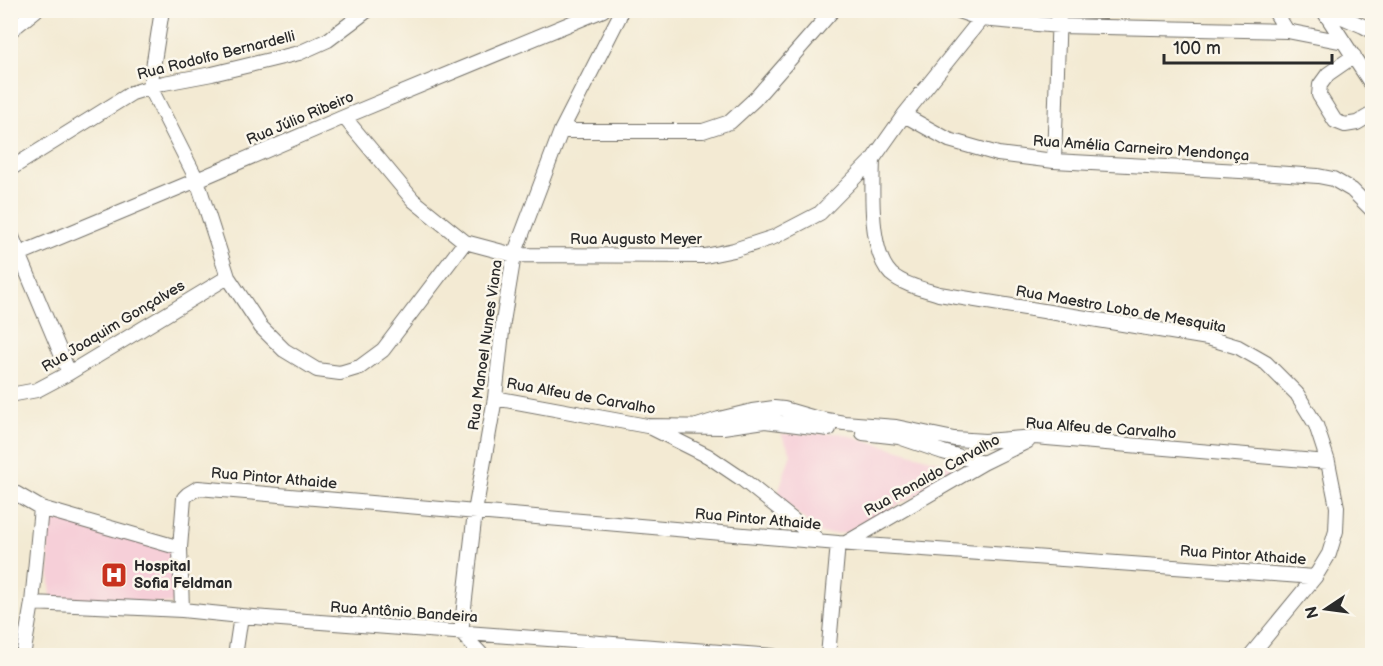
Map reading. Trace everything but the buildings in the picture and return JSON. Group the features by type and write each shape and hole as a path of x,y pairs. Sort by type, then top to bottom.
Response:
{"street":[{"path":"10,31 36,10"},
{"path":"162,10 150,87 198,180 228,277 261,327 284,350 318,370 340,373 360,368 382,350 465,242 413,200 344,117"},
{"name":"Rua Rodolfo Bernardelli","path":"10,169 132,93 299,53 328,40 368,10"},
{"name":"Rua Júlio Ribeiro","path":"15,256 603,10"},
{"name":"Rua Manoel Nunes Viana","path":"461,633 475,512 495,398 503,322 514,255 561,130 619,17 620,10"},
{"path":"561,130 703,131 730,122 754,99 833,10"},
{"path":"955,10 981,19 1059,27 1287,31 1344,42 1368,28"},
{"path":"1054,161 1059,10"},
{"path":"1274,10 1287,31"},
{"path":"1324,10 1368,28"},
{"path":"1324,10 1372,85"},
{"name":"Rua Augusto Meyer","path":"465,242 514,255 705,256 734,250 774,237 820,213 873,159 904,115 981,19"},
{"path":"1353,56 1328,74 1320,85 1319,95 1335,121 1345,125 1357,123 1372,114"},
{"name":"Rua Amélia Carneiro Mendonça","path":"904,115 949,140 998,154 1054,161 1259,172 1333,179 1352,190 1372,210"},
{"name":"Rua Maestro Lobo de Mesquita","path":"873,159 874,229 879,255 891,273 906,283 939,294 1208,338 1238,347 1266,363 1297,394 1316,425 1328,462 1336,507 1336,531 1329,554 1316,577 1251,656"},
{"path":"10,232 15,256 69,373"},
{"name":"Rua Joaquim Gonçalves","path":"10,395 38,390 228,277"},
{"name":"Rua Alfeu de Carvalho","path":"495,398 647,426 723,427 765,421 899,437 983,463"},
{"name":"Rua Alfeu de Carvalho","path":"697,426 730,416 774,408 844,423 896,427 954,439 985,441 1035,437 1328,462"},
{"path":"647,426 708,456 742,479 819,540"},
{"name":"Rua Ronaldo Carvalho","path":"842,543 983,463 1035,437"},
{"name":"Rua Pintor Athaide","path":"174,547 184,498 198,488 842,543 1316,577"},
{"path":"10,490 41,508 174,547 182,610"},
{"path":"23,656 32,603 41,508"},
{"path":"828,656 842,543"},
{"name":"Rua Antônio Bandeira","path":"32,603 182,610 773,656"},
{"path":"235,656 242,616"},
{"path":"461,633 483,656"},
{"path":"651,646 662,656"}],"shaded area":[{"path":"840,433 966,469 845,533 821,534 777,496 791,453 781,434"},
{"name":"Hospital Sofia Feldman","path":"46,513 177,550 179,604 51,600"}],"place":[{"name":"Hospital Sofia Feldman","path":"114,575"}]}
